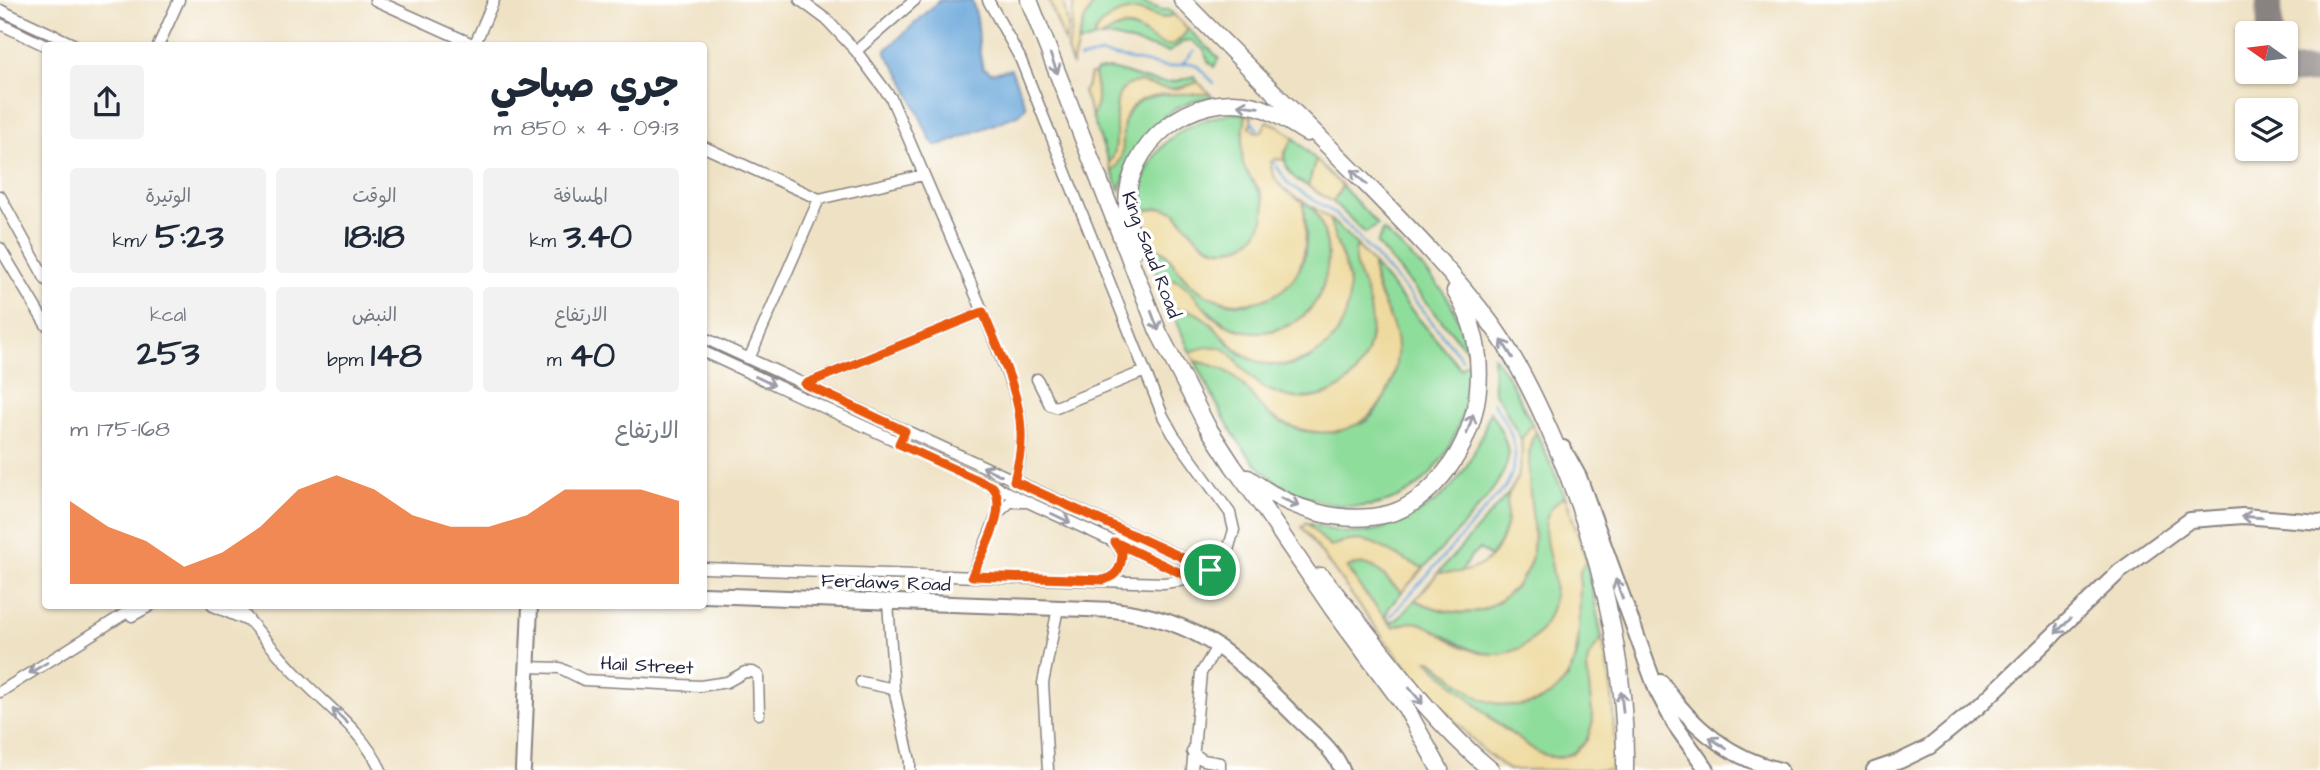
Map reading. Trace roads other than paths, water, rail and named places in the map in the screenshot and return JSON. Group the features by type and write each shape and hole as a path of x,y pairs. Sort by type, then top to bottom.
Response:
{"main road":[{"name":"King Saud Road","path":"1029,0 1158,331 1207,426 1265,510"},
{"path":"1182,0 1427,246 1493,327 1533,391 1570,480 1590,538 1609,614 1618,662 1626,734 1625,770"},
{"path":"1143,292 1127,209 1128,192 1138,162 1168,124 1181,116 1217,105 1252,105 1268,110 1330,147"},
{"path":"1233,466 1265,491 1290,504 1345,518 1390,514 1411,504 1443,476 1460,452 1471,425 1477,401 1479,374 1477,346 1471,323 1461,300 1427,246"},
{"path":"1265,510 1332,608 1406,708 1440,770"},
{"path":"1265,510 1430,712 1491,770"}],"street":[{"path":"161,42 179,0"},
{"path":"375,0 468,42"},
{"path":"476,42 494,0"},
{"path":"800,0 827,19 856,51 891,98 983,312 1013,389 1022,434 1014,481"},
{"path":"856,51 915,0"},
{"path":"707,568 1164,583 1193,579 1210,570 1228,550 1234,530 1230,513 1163,416 1020,58 988,0"},
{"path":"0,10 68,42"},
{"path":"0,24 42,44"},
{"path":"707,148 819,199 923,175"},
{"path":"0,196 42,273"},
{"path":"749,359 819,199"},
{"path":"0,248 42,318"},
{"path":"805,384 983,312"},
{"path":"707,339 1210,570"},
{"path":"707,353 1193,579"},
{"path":"1037,379 1050,405 1056,407 1145,371"},
{"path":"1533,391 1579,477 1657,691 1675,725 1707,770"},
{"path":"899,444 905,431"},
{"path":"972,576 998,513 999,498 993,487"},
{"path":"998,513 1010,502 1026,502"},
{"path":"1874,770 1929,747 1978,708 2119,572 2190,520 2243,516 2320,522"},
{"path":"1104,580 1114,576 1121,566 1122,553 1115,542"},
{"name":"Ferdaws Road","path":"707,595 1140,613 1188,628 1218,645 1240,662 1330,750 1342,770"},
{"path":"888,602 894,689 910,770"},
{"path":"1048,770 1044,683 1058,608"},
{"path":"0,692 141,609"},
{"path":"221,609 250,620"},
{"path":"240,609 266,642 352,727 381,770"},
{"path":"247,609 250,620"},
{"path":"523,770 530,609"},
{"path":"1218,645 1201,673 1192,761 1220,763 1220,770"},
{"path":"1642,653 1675,704 1703,732 1732,752 1780,770"},
{"name":"Hail Street","path":"526,667 560,668 584,680 700,686 727,682 745,672 752,672 758,675 759,715"},
{"path":"861,682 894,689"}],"water":[{"path":"940,0 971,0 977,18 983,68 992,73 1011,69 1026,106 1020,114 936,145 931,141 902,77 886,50"}],"waterway":[{"path":"1183,63 1194,51"},
{"path":"1080,59 1101,54 1168,67 1190,63 1196,65 1214,83"},
{"path":"1251,121 1258,130"},
{"path":"1274,162 1288,184 1330,210 1349,227 1410,295 1462,359"},
{"path":"1391,616 1506,486 1512,474 1515,463 1513,442 1493,402"}]}
